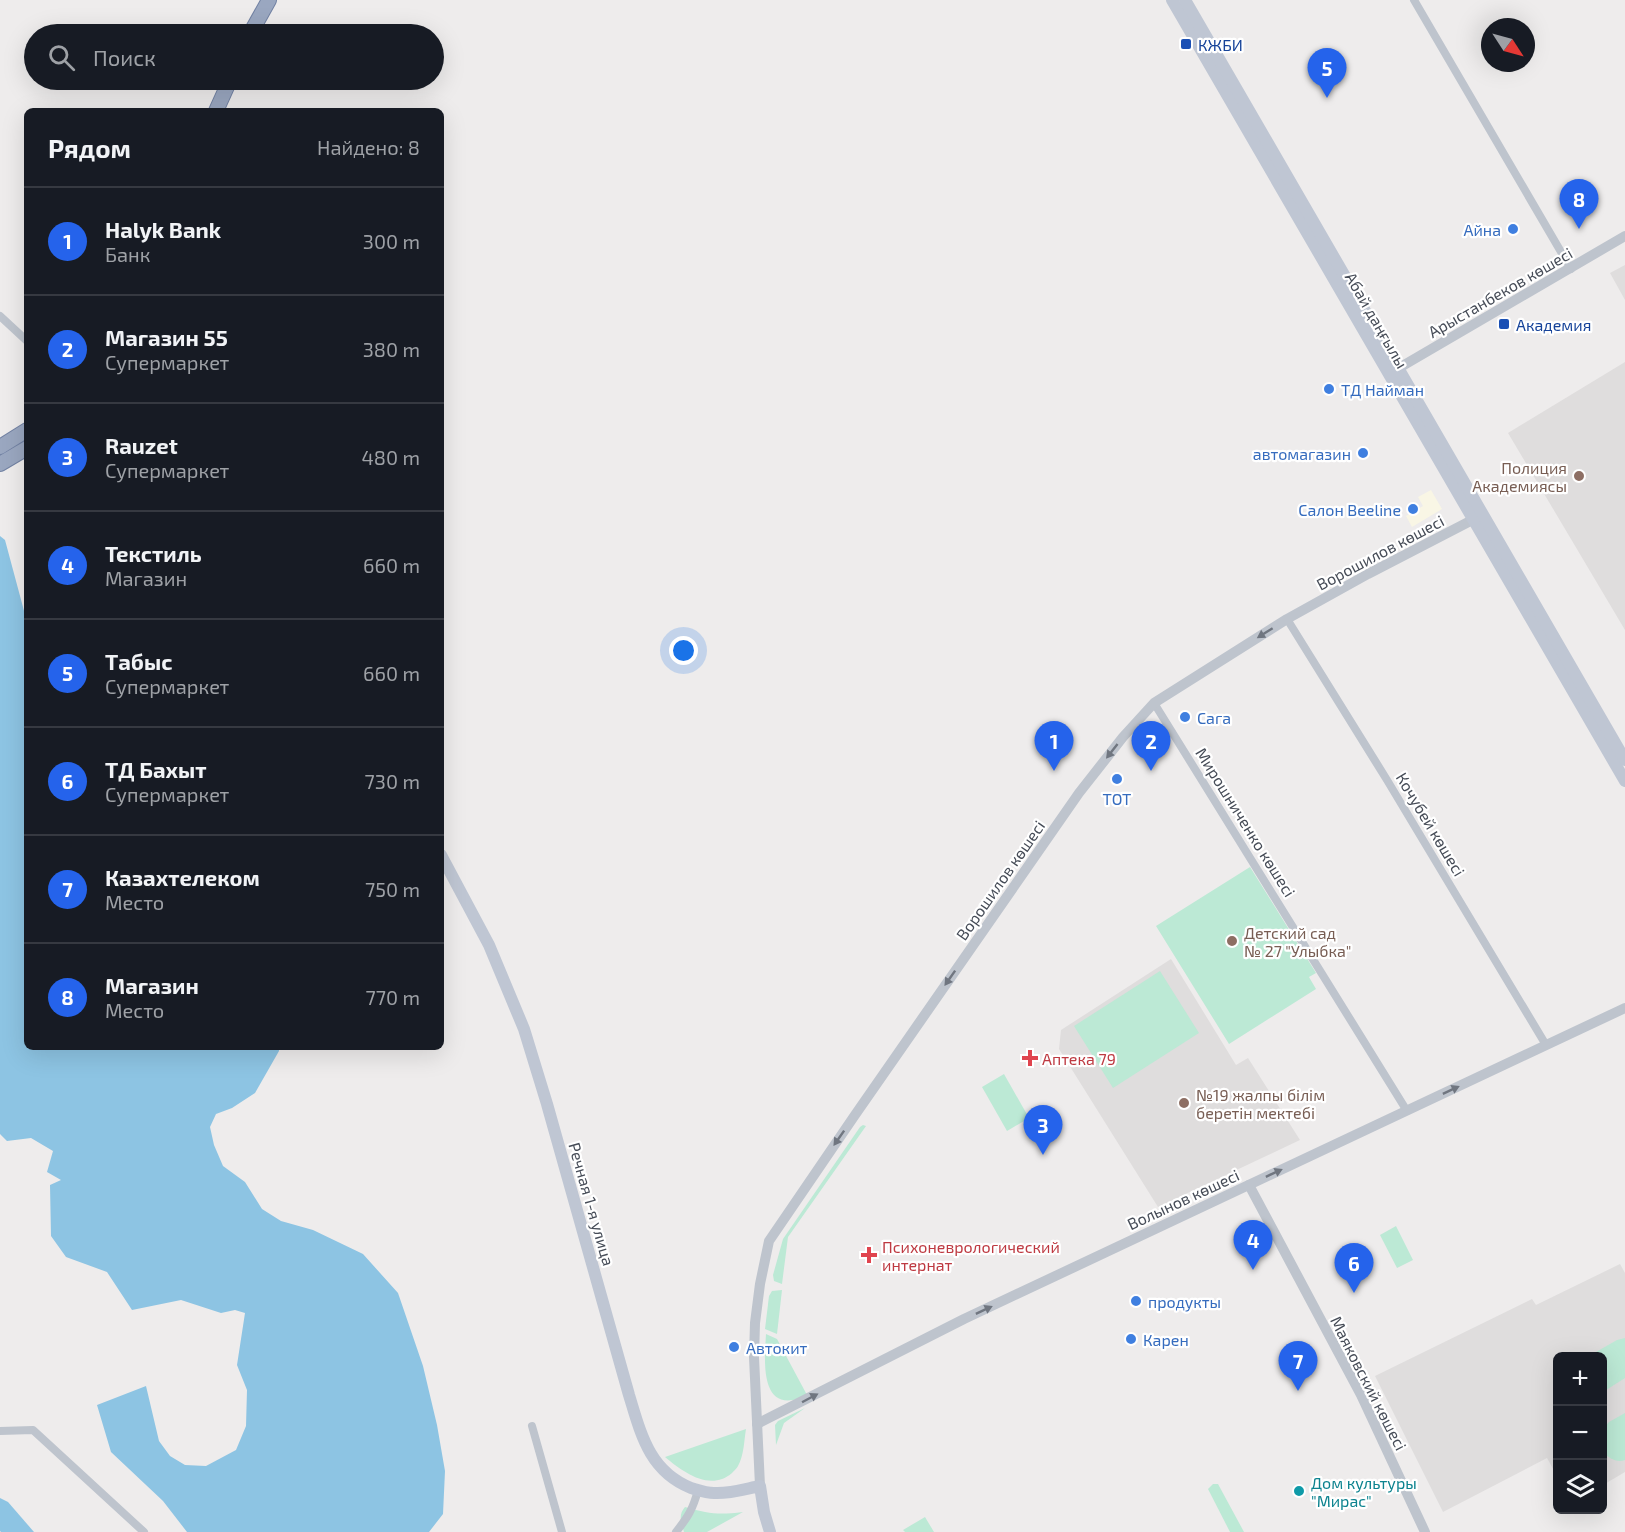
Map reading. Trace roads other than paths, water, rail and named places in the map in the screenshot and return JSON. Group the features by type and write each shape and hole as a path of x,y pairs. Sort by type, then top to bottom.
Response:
{"highway":[{"path":"256,24 269,0"},
{"path":"217,108 225,90"},
{"path":"0,447 24,432"},
{"path":"0,464 24,450"}],"main road":[{"name":"Абай даңғылы","path":"1172,0 1394,372 1478,517 1625,781"},
{"name":"Абай даңғылы","path":"1185,0 1394,372"},
{"name":"Абай даңғылы","path":"1478,517 1625,760"},
{"name":"Речная 1-я улица","path":"444,860 489,945 524,1029 629,1395 642,1436 652,1458 680,1483 698,1491 713,1493 760,1486"},
{"path":"760,1486 770,1532"}],"street":[{"path":"1414,0 1571,268"},
{"name":"Арыстанбеков көшесі","path":"1394,372 1625,236"},
{"path":"0,316 24,338"},
{"name":"Ворошилов көшесі","path":"760,1486 754,1357 755,1323 769,1241 1079,793 1123,737 1154,703 1287,619 1478,517"},
{"name":"Кочубей көшесі","path":"1287,619 1388,780 1546,1045"},
{"name":"Мирошниченко көшесі","path":"1154,703 1407,1111"},
{"name":"Волынов көшесі","path":"757,1424 964,1319 1625,1008"},
{"name":"Маяковский көшесі","path":"1249,1185 1361,1395 1425,1532"},
{"path":"532,1426 562,1532"},
{"path":"0,1431 33,1430 144,1532"},
{"path":"675,1532 686,1520 694,1506 698,1491"}],"water":[{"path":"0,536 5,540 24,611 24,1050 279,1050 255,1093 232,1108 216,1114 210,1127 214,1145 223,1166 245,1182 262,1209 281,1221 313,1230 363,1254 398,1293 423,1366 445,1471 443,1514 429,1532 187,1532 163,1501 111,1452 97,1405 146,1386 159,1441 170,1456 185,1465 206,1466 236,1450 246,1426 247,1390 237,1365 245,1313 235,1310 221,1313 181,1300 132,1310 107,1272 66,1257 51,1236 50,1185 61,1180 47,1172 53,1151 31,1138 7,1141 0,1134"},
{"path":"0,1498 8,1502 34,1532 0,1531"}],"place":[{"name":"КЖБИ","path":"1186,44"},
{"name":"Табыс","path":"1327,98"},
{"name":"Айна","path":"1513,229"},
{"name":"Магазин","path":"1579,229"},
{"name":"Академия","path":"1504,324"},
{"name":"ТД Найман","path":"1329,389"},
{"name":"автомагазин","path":"1363,453"},
{"name":"Полиция Академиясы","path":"1579,476"},
{"name":"Cалон Beeline","path":"1413,509"},
{"name":"Сага","path":"1185,717"},
{"name":"Halyk Bank","path":"1054,771"},
{"name":"Магазин 55","path":"1151,771"},
{"name":"ТОТ","path":"1117,779"},
{"name":"Детский сад № 27 \"Улыбка\"","path":"1232,941"},
{"name":"Аптека 79","path":"1030,1058"},
{"name":"№19 жалпы білім беретін мектебі","path":"1184,1103"},
{"name":"Rauzet","path":"1043,1155"},
{"name":"Психоневрологический интернат","path":"869,1255"},
{"name":"Текстиль","path":"1253,1270"},
{"name":"ТД Бахыт","path":"1354,1293"},
{"name":"продукты","path":"1136,1301"},
{"name":"Карен","path":"1131,1339"},
{"name":"Автокит","path":"734,1347"},
{"name":"Казахтелеком","path":"1298,1391"},
{"name":"Дом культуры \"Мирас\"","path":"1299,1491"}]}
